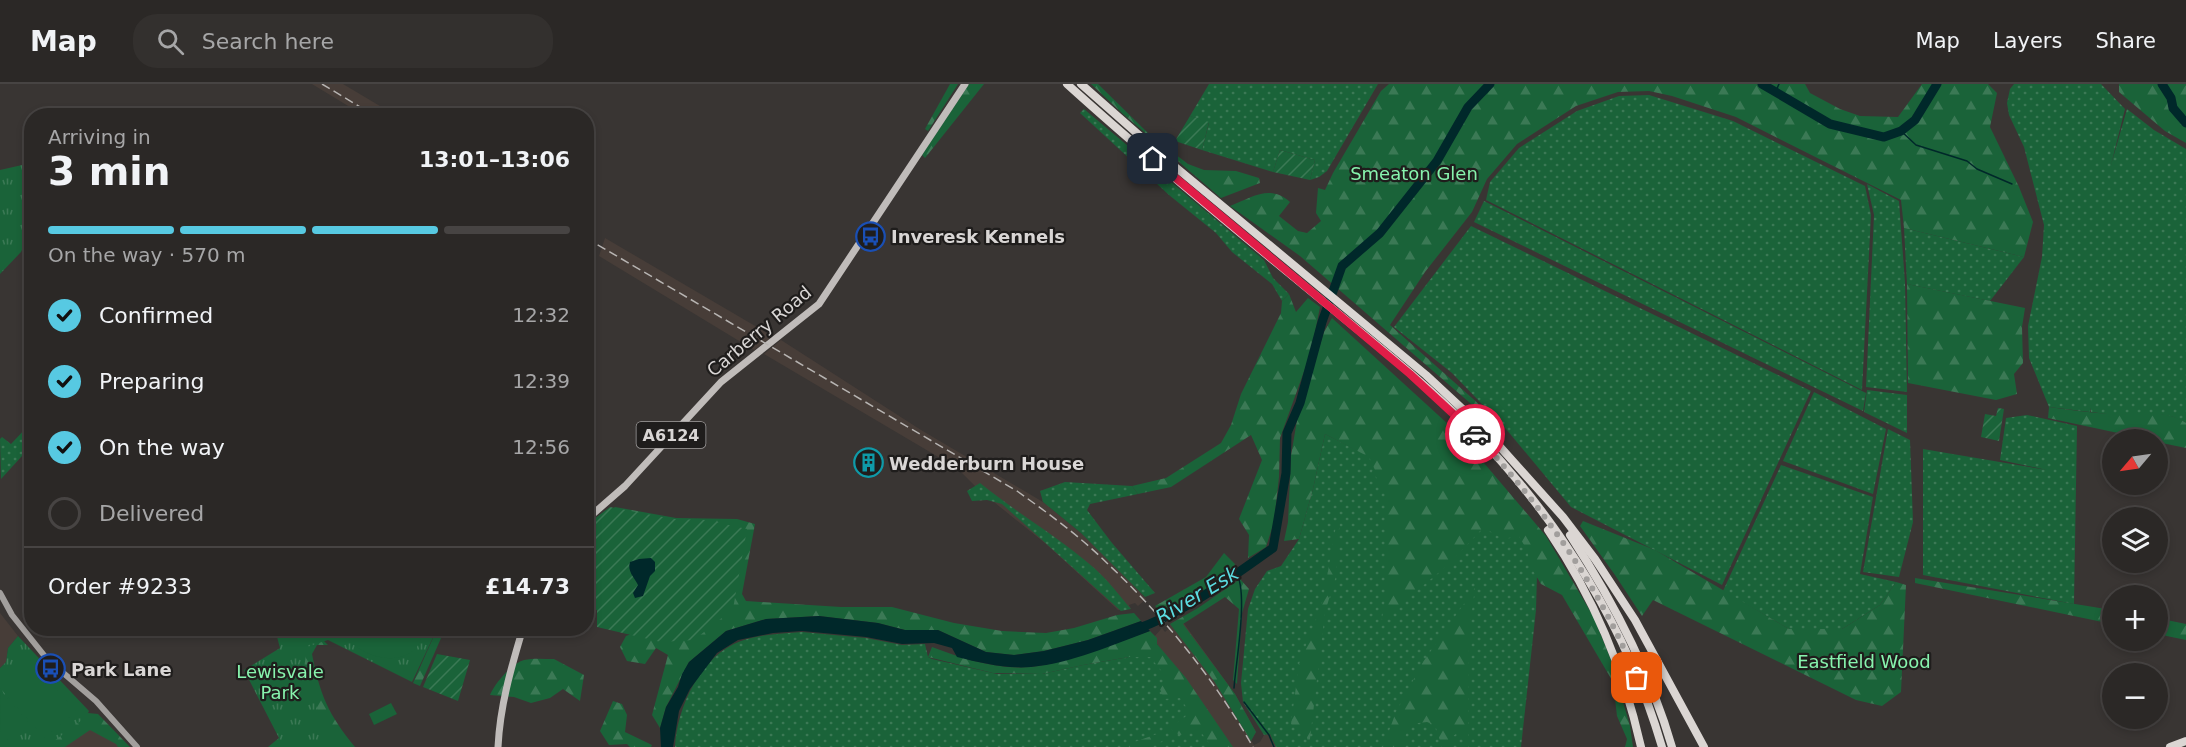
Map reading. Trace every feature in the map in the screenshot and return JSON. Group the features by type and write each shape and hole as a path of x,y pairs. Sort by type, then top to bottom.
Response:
{"highway":[{"path":"1067,84 1133,143 1356,328 1452,412 1504,465 1542,512 1591,586 1631,664 1666,745"},
{"path":"1081,84 1471,416 1563,517 1615,588 1635,620 1704,747"},
{"path":"1504,465 1568,560 1603,624 1625,688 1641,747"},
{"path":"1529,479 1566,528 1617,613 1642,666 1666,745"},
{"path":"2170,747 2186,741"}],"main road":[{"name":"Carberry Road","path":"594,513 625,486 712,390 819,304 964,84"},
{"path":"0,593 12,615 24,630"},
{"path":"29,636 47,659 96,701 137,747"},
{"path":"498,747 499,726 508,676 520,636"}],"shaded area":[{"path":"312,84 343,84 383,108 351,108"},
{"path":"605,238 772,337 754,350 599,256"},
{"path":"781,340 921,430 1043,502 1081,533 1146,599 1138,606 1135,603 1129,605 1131,609 1118,610 1046,544 979,490 957,468 764,354"},
{"path":"0,613 18,636 8,648 6,662 0,668"},
{"path":"1180,618 1235,694 1256,732 1251,740 1254,745 1260,742 1264,735 1270,733 1276,747 1227,747 1153,638 1162,628 1165,632 1170,624"},
{"path":"86,717 124,747 46,747"}],"green space":[{"path":"950,84 958,84 928,131 925,129"},
{"path":"969,84 984,84 925,158 922,155"},
{"path":"1091,84 1098,84 1150,135 1188,164 1204,170 1236,171 1259,178 1260,183 1221,198"},
{"path":"1209,84 1378,84 1327,171 1310,180 1315,160 1280,150 1273,172 1202,150 1209,123 1190,116"},
{"name":"Smeaton Glen","path":"1389,84 1805,84 1810,93 1840,109 1860,116 1898,117 1922,84 1988,84 1997,93 1990,127 2033,222 2024,257 1904,228 1901,200 1736,117 1649,91 1618,92 1576,106 1517,144 1487,179 1472,212 1425,272 1390,325 1481,406 1477,409 1300,256 1230,206 1261,194 1275,194 1290,202 1279,216 1298,231 1307,233 1321,221 1316,213 1318,188 1325,190 1381,91"},
{"path":"2014,84 2101,84 2125,109 2111,165 2127,109 2154,130 2186,149 2186,423 2169,416 2152,414 2115,415 2091,412 2090,408 2090,412 2049,407 2029,358 2028,326 2042,257 2044,225 2024,147 2009,115 2007,103 2010,89"},
{"path":"2119,84 2186,84 2186,143 2165,131 2119,92"},
{"path":"1649,95 1733,121 1865,186 1871,215 1862,390 1486,200 1490,182 1519,148 1577,111 1619,96"},
{"path":"1084,109 1264,260 1273,278 1289,294 1282,301 1272,284 1232,252 1216,233 1169,195 1080,113"},
{"path":"1190,116 1209,122 1202,150 1175,141"},
{"path":"1280,150 1315,160 1310,180 1273,172"},
{"path":"24,165 24,245 21,252 0,274 0,170"},
{"path":"1867,184 1899,201 1905,283 1907,392 1866,387 1874,215"},
{"path":"1484,201 1866,393 1863,411 1474,222"},
{"path":"1471,226 1811,391 1722,585 1571,507 1506,429 1452,373 1394,327"},
{"path":"1904,228 2024,257 1990,301 1907,284"},
{"path":"1907,284 2025,308 2022,327 2023,363 2014,374 2017,394 1996,400 1908,383"},
{"path":"1289,294 1296,312 1308,298 1320,307 1311,352 1280,438 1274,522 1266,547 1248,558 1249,535 1239,519 1262,460 1251,435 1171,487 1138,494 1132,486 1166,478 1221,443 1231,425 1241,394 1281,313 1282,301"},
{"path":"1332,318 1461,436 1546,536 1593,616 1610,657 1630,726 1633,747 1625,747 1627,739 1617,716 1613,682 1562,595 1541,584 1529,564 1528,552 1519,536 1503,539 1486,529 1481,530 1448,565 1403,602 1381,624 1385,601 1386,492 1372,471 1375,470 1369,457 1325,434 1299,539 1284,541 1288,522 1291,456 1297,420 1324,332"},
{"path":"1867,390 1907,395 1907,433 1864,412"},
{"path":"1814,392 1886,429 1873,494 1783,461"},
{"path":"2049,407 2106,414 2160,414 2178,418 2186,423 2186,448 2168,444 2168,429 2102,430 2048,418"},
{"path":"1998,408 2004,409 1999,441 1981,437 1985,414 1996,416"},
{"path":"2027,415 2077,426 2074,604 1923,575 1923,449 2047,470 2000,460 2006,418"},
{"path":"1888,429 1910,440 1913,522 1899,577 1863,572"},
{"path":"24,430 24,458 22,456 1,479 0,439 2,437 11,444"},
{"path":"1325,434 1527,536 1537,574 1536,610 1521,747 1276,747 1270,734 1264,735 1243,702 1241,683 1248,609 1255,589 1267,571 1281,566 1299,539"},
{"path":"1781,465 1873,497 1860,574 1896,582 1880,605 1842,629 1789,629 1723,591"},
{"path":"1065,482 1132,486 1138,494 1090,504 1087,510 1155,593 1145,597 1081,533 1043,502 1040,491"},
{"path":"980,483 1093,567 1131,609 1121,611 1002,504 987,500 972,501 967,491"},
{"path":"610,507 673,519 706,520 747,529 733,609 694,640 661,642 597,627 597,610 594,609 594,519"},
{"path":"615,507 676,518 737,519 755,524 742,594 746,601 841,607 892,607 954,623 1002,631 1046,633 1074,628 1117,615 1134,613 1141,621 1088,640 1044,651 1014,655 986,652 938,630 905,630 878,623 819,616 766,619 726,631 689,662 666,707 660,728 652,715 668,655 656,648 645,664 627,661 620,647 626,636 639,631 594,547 594,525"},
{"path":"1340,517 1336,576 1325,612 1309,747 1306,733 1297,731 1291,724 1299,664 1323,600 1337,520"},
{"name":"Eastfield Wood","path":"1583,521 1655,550 1789,629 1842,629 1880,605 1896,582 1906,585 1901,692 1882,706 1856,700 1653,600 1642,616 1580,526"},
{"path":"1224,553 1235,564 1233,570 1200,594 1163,614 1155,606 1206,577"},
{"path":"1915,578 2102,608 2102,622 1915,583"},
{"path":"1240,579 1249,589 1242,613 1237,684 1233,680 1239,609 1225,597 1183,624 1235,694 1256,732 1251,741 1214,681 1170,624"},
{"path":"1475,588 1469,633 1468,747 1464,747 1463,738 1456,734 1453,736 1453,747 1442,747 1435,725 1427,722 1410,724 1401,747 1383,747 1396,712 1423,662"},
{"path":"2168,620 2186,624 2186,640 2168,636"},
{"path":"1150,631 1157,638 1157,644 1186,678 1233,747 1212,747 1200,731 1180,735 1170,729 1189,711 1180,698 1164,699 1160,689 1163,674 1154,662 1158,657 1129,657 1042,674 993,673 928,657 932,647 981,663 1006,667 1031,667 1077,657"},
{"path":"802,632 866,638 902,645 925,644 928,657 932,659 997,674 1042,674 1129,657 1158,657 1227,747 675,747 686,700 703,670 714,658 741,641"},
{"path":"18,636 89,711 86,717 46,747 0,747 0,668 6,662 8,648"},
{"name":"Lewisvale Park","path":"277,636 434,636 412,682 328,640 307,647 304,669 320,717 340,747 268,747 279,738 244,670 280,648"},
{"path":"290,636 322,639 328,645 317,645 312,654 318,681 326,704 355,747 325,747"},
{"path":"422,636 414,650 395,658 384,658 363,651 346,637"},
{"path":"434,636 442,636 420,686 413,683"},
{"path":"437,654 470,660 458,701 423,687"},
{"path":"531,659 554,659 584,675 580,701 563,689 550,698 531,703 514,697 490,695 504,674 519,662"},
{"path":"30,660 76,711 45,738 0,688"},
{"path":"1,691 28,722 8,740 0,731"},
{"path":"613,701 622,704 627,715 625,732 652,745 651,747 630,747 627,744 609,745 600,731"},
{"path":"391,703 397,714 374,725 369,714"},
{"path":"88,713 98,714 130,747 118,747 90,730 65,747 21,747 47,740"},
{"path":"1165,733 1166,739 1151,747 1120,747 1157,734"}],"water":[{"path":"651,558 655,562 655,571 650,576 643,596 635,598 633,593 638,585 630,571 630,562"},
{"path":"819,616 878,623 905,630 938,630 986,652 1014,655 1044,651 1088,640 1141,621 1150,631 1077,658 1031,667 994,665 957,657 952,648 934,643 902,644 866,637 802,631 773,633 738,640 717,653 690,689 679,711 673,747 661,747 660,728 666,707 678,687 682,674 689,662 726,631 766,619"}],"waterway":[{"name":"River Esk","path":"1134,630 1189,604 1273,548 1286,473 1287,433 1300,403 1322,322 1342,266 1380,233 1437,161 1468,107 1490,84"},
{"name":"River Esk","path":"1762,84 1830,124 1884,137 1901,131 1915,120 1937,84"},
{"name":"River Esk","path":"1775,93 1779,84"},
{"name":"River Esk","path":"2162,84 2171,98 2173,108 2186,123"},
{"path":"1901,131 1916,145 1967,161 1977,169 2012,184"},
{"path":"1234,688 1241,613 1240,584 1237,574"},
{"path":"1244,702 1269,735 1274,747"}],"railway":[{"path":"322,84 362,108"},
{"path":"594,243 1017,491 1053,517 1098,555 1150,606 1206,674 1253,747"}],"way so far":[{"path":"1475,434 1525,490 1568,548 1623,644 1637,678"}],"place":[{"name":"Inveresk Kennels","path":"870,236"},
{"name":"Wedderburn House","path":"868,463"},
{"name":"Park Lane","path":"50,669"}],"route":[{"path":"1153,159 1410,374 1475,434"}]}
